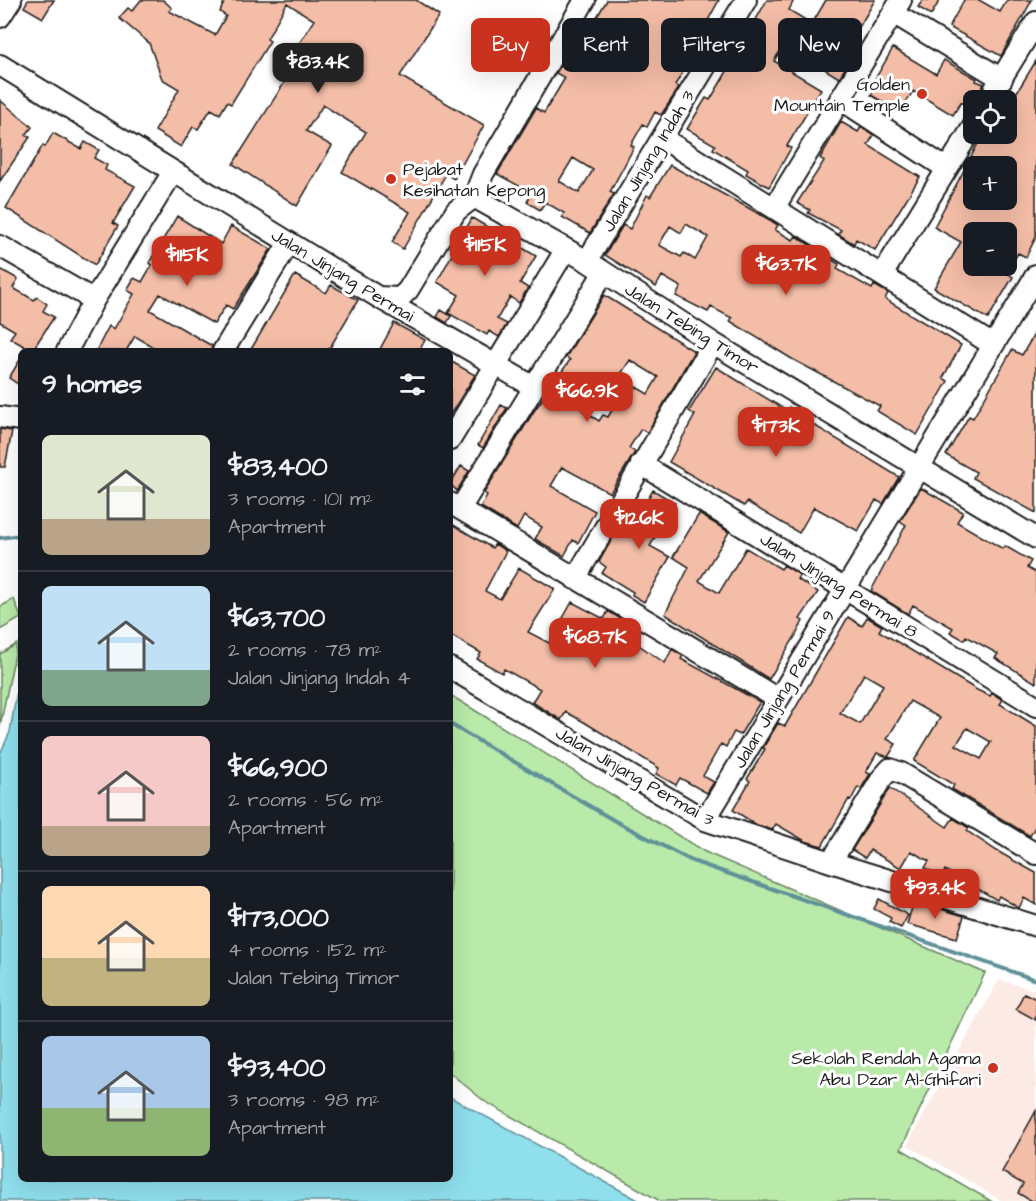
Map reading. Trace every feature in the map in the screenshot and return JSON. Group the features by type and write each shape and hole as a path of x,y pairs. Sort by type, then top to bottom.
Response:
{"street":[{"path":"0,17 11,0"},
{"path":"378,297 400,298 408,290 456,211 474,197 483,174 585,0"},
{"name":"Jalan Jinjang Indah 3","path":"587,261 746,0"},
{"path":"774,208 897,7 1002,79"},
{"path":"995,90 1036,22"},
{"name":"Jalan Jinjang Permai","path":"0,65 378,297 534,387"},
{"path":"840,99 947,169"},
{"path":"662,138 993,345"},
{"path":"882,275 963,143"},
{"path":"69,348 94,300 173,172"},
{"name":"Jalan Tebing Timor","path":"474,197 587,261 713,343 1036,537"},
{"path":"225,348 289,243"},
{"path":"0,246 94,300"},
{"path":"453,435 566,249"},
{"path":"604,272 534,387 455,506 778,699"},
{"name":"Jalan Jinjang Permai 9","path":"705,820 1036,275"},
{"path":"575,579 713,343"},
{"path":"0,417 18,420"},
{"name":"Jalan Jinjang Permai 8","path":"641,464 1036,706"},
{"name":"Jalan Jinjang Permai 3","path":"453,670 705,820 1036,926"},
{"path":"831,862 882,778 890,770 901,773 1036,854"}],"shaded area":[{"name":"Sekolah Rendah Agama Abu Dzar Al-Ghifari","path":"999,980 1036,990 1036,1201 1002,1201 907,1145"}],"green space":[{"path":"14,599 18,610 18,620 0,630 0,607"},
{"path":"17,644 0,726 0,654"},
{"path":"453,697 705,852 985,973 901,1149 991,1201 660,1201 484,1101 453,1075"}],"water":[{"path":"18,685 18,1182 453,1182 453,1099 640,1201 0,1201 0,754 10,732"}],"building":[{"path":"28,0 54,0 43,18 24,7"},
{"path":"141,0 163,0 172,8 169,11 215,35 226,16 220,12 225,0 416,0 439,15 400,76 484,125 454,179 446,174 403,249 392,242 410,212 342,172 366,132 323,105 306,131 332,146 297,206 233,164 288,77 281,72 314,20 287,3 267,39 270,41 231,104 227,102 220,114 211,109 198,129 193,127 181,147 155,131 179,89 162,79 149,43 119,18 128,8 132,11"},
{"path":"607,0 719,0 709,18 661,18 661,72 683,72 675,85 679,88 661,115 655,112 647,127 643,124 631,145 634,147 610,192 614,194 590,233 562,217 564,213 545,202 540,210 527,202 532,193 497,174 536,108 544,113 565,78 556,73 562,63 562,72 649,72 649,18 596,18","holes":["573,158 593,170 579,193 559,181"]},
{"path":"767,0 794,0 789,10 802,18 778,18 778,54 774,61 778,63 778,72 792,72 821,89 787,146 791,148 769,187 746,174 748,170 713,149 715,145 687,129 706,98 710,100 727,72 766,72 766,18 757,18"},
{"path":"826,0 875,0 862,22 862,18 816,18"},
{"path":"923,0 940,0 931,15 918,7"},
{"path":"964,0 979,0 1000,12 1007,0 1032,0 1001,56 949,27"},
{"path":"893,48 936,74 944,60 984,84 981,90 963,90 963,103 961,102 953,115 913,91 900,112 871,95 878,83 874,81"},
{"path":"1036,61 1036,237 1026,257 1018,253 1017,255 1017,222 963,222 963,276 1013,277 988,319 934,288 961,242 934,227 963,172 963,210 1017,210 1017,156 971,156 978,144 1017,144 1017,92"},
{"path":"829,72 843,72 839,78"},
{"path":"0,100 32,127 26,135 30,137 0,181"},
{"path":"841,122 858,132 861,127 874,135 868,145 920,177 875,250 856,239 854,244 838,234 841,230 808,213 810,210 797,203 824,161 820,158"},
{"path":"53,133 81,149 85,142 99,150 94,158 107,165 105,170 135,186 113,223 118,226 95,265 6,208 43,145 45,147"},
{"path":"670,165 778,225 775,230 793,240 796,236 810,245 806,250 825,261 827,257 839,264 837,269 872,289 874,285 888,293 885,299 961,345 943,378 948,381 917,435 877,411 880,406 792,359 730,321 732,318 711,307 708,312 676,296 681,287 662,276 656,287 605,255 623,225 630,229 647,195 650,197","holes":["686,224 708,237 695,260 684,253 681,257 659,245 670,226 681,233"]},
{"path":"177,216 221,244 231,226 271,249 233,309 226,305 214,324 160,294 150,310 212,346 212,348 155,348 135,336 128,348 98,348 109,326 114,329 134,294 127,290 134,278 142,282 152,265 149,263"},
{"path":"472,218 536,256 520,283 528,288 519,303 510,297 497,319 507,324 499,337 489,331 487,335 448,313 459,295 437,282"},
{"path":"0,269 18,279 13,288 34,300 37,297 47,304 43,311 54,317 34,348 27,348 10,338 15,331 0,322"},
{"path":"295,275 326,293 331,285 358,300 330,348 252,348"},
{"path":"604,295 694,351 647,433 641,429 629,448 635,452 610,493 562,467 551,486 595,511 578,543 573,540 564,556 535,539 542,527 524,516 517,529 481,507 487,495 484,493 534,411 570,360 566,357","holes":["630,360 658,377 648,394 619,377","600,387 619,398 608,417 603,415 599,421 582,410 594,391 597,393"]},
{"path":"441,310 451,316 447,323 437,317"},
{"path":"394,323 425,340 421,348 381,348"},
{"path":"1036,331 1036,513 973,478 976,472 946,455 969,416 973,418 1012,350 1022,355"},
{"path":"18,363 18,384 9,378"},
{"path":"453,363 475,375 453,410"},
{"path":"716,367 787,411 789,407 813,421 812,424 899,477 883,504 876,500 858,531 814,507 799,533 747,502 744,506 669,462 695,415 689,411"},
{"path":"501,405 507,408 483,448 478,445"},
{"path":"0,429 12,431 5,467 0,467"},
{"path":"461,466 469,471 457,491 453,487 453,479"},
{"path":"921,488 963,512 957,522 1003,549 1005,546 1031,561 1027,568 1036,573 1036,683 995,658 998,654 966,636 964,640 950,632 953,628 913,605 908,614 871,591 906,525 900,521"},
{"path":"653,490 675,503 650,546 670,557 644,602 632,595 633,592 602,573 606,567 599,562 619,527 628,533"},
{"path":"699,514 729,532 699,581 719,593 746,548 781,569 784,565 800,575 797,579 818,592 800,619 803,621 796,635 769,679 665,614 689,567 673,557"},
{"path":"453,525 492,548 495,544 506,551 485,591 500,599 519,568 555,589 528,632 549,643 572,602 604,619 608,611 639,630 633,641 665,663 672,649 683,656 681,659 760,702 740,735 734,732 726,747 721,744 703,776 714,782 707,793 680,778 676,785 656,774 659,768 566,712 561,720 532,702 540,689 504,669 502,673 477,659 481,653 453,637"},
{"path":"848,617 862,626 867,617 882,626 879,631 977,690 990,696 992,693 1003,700 1000,704 1036,726 1036,825 1030,836 952,789 954,785 914,761 940,718 910,701 887,739 896,744 888,757 877,753 866,772 870,774 861,789 858,787 851,800 849,799 822,846 805,841 776,824 772,830 757,825 733,810 750,781 747,779 765,749 763,748 778,723 785,726","holes":["864,674 883,685 860,724 840,713","967,728 991,742 981,759 956,745"]},
{"path":"890,788 947,827 953,818 969,828 967,831 997,851 1036,873 1036,905 1024,898 1019,908 999,896 997,900 945,870 942,877 925,868 929,861 911,851 901,868 870,850 865,858 852,850"},
{"path":"879,899 908,915 901,928 889,922 891,918 874,909"},
{"path":"914,901 964,916 957,938 907,924"},
{"path":"1024,993 1036,999 1036,1020 1016,1009"},
{"path":"1036,1111 1036,1201 1031,1201 1018,1193 1023,1184 1002,1172"}],"waterway":[{"path":"0,538 18,535"},
{"path":"453,726 615,821 692,861 1036,980"}],"place":[{"name":"Golden Mountain Temple","path":"922,94"},
{"name":"Pejabat Kesihatan Kepong","path":"391,179"},
{"name":"Sekolah Rendah Agama Abu Dzar Al-Ghifari","path":"993,1068"}]}
